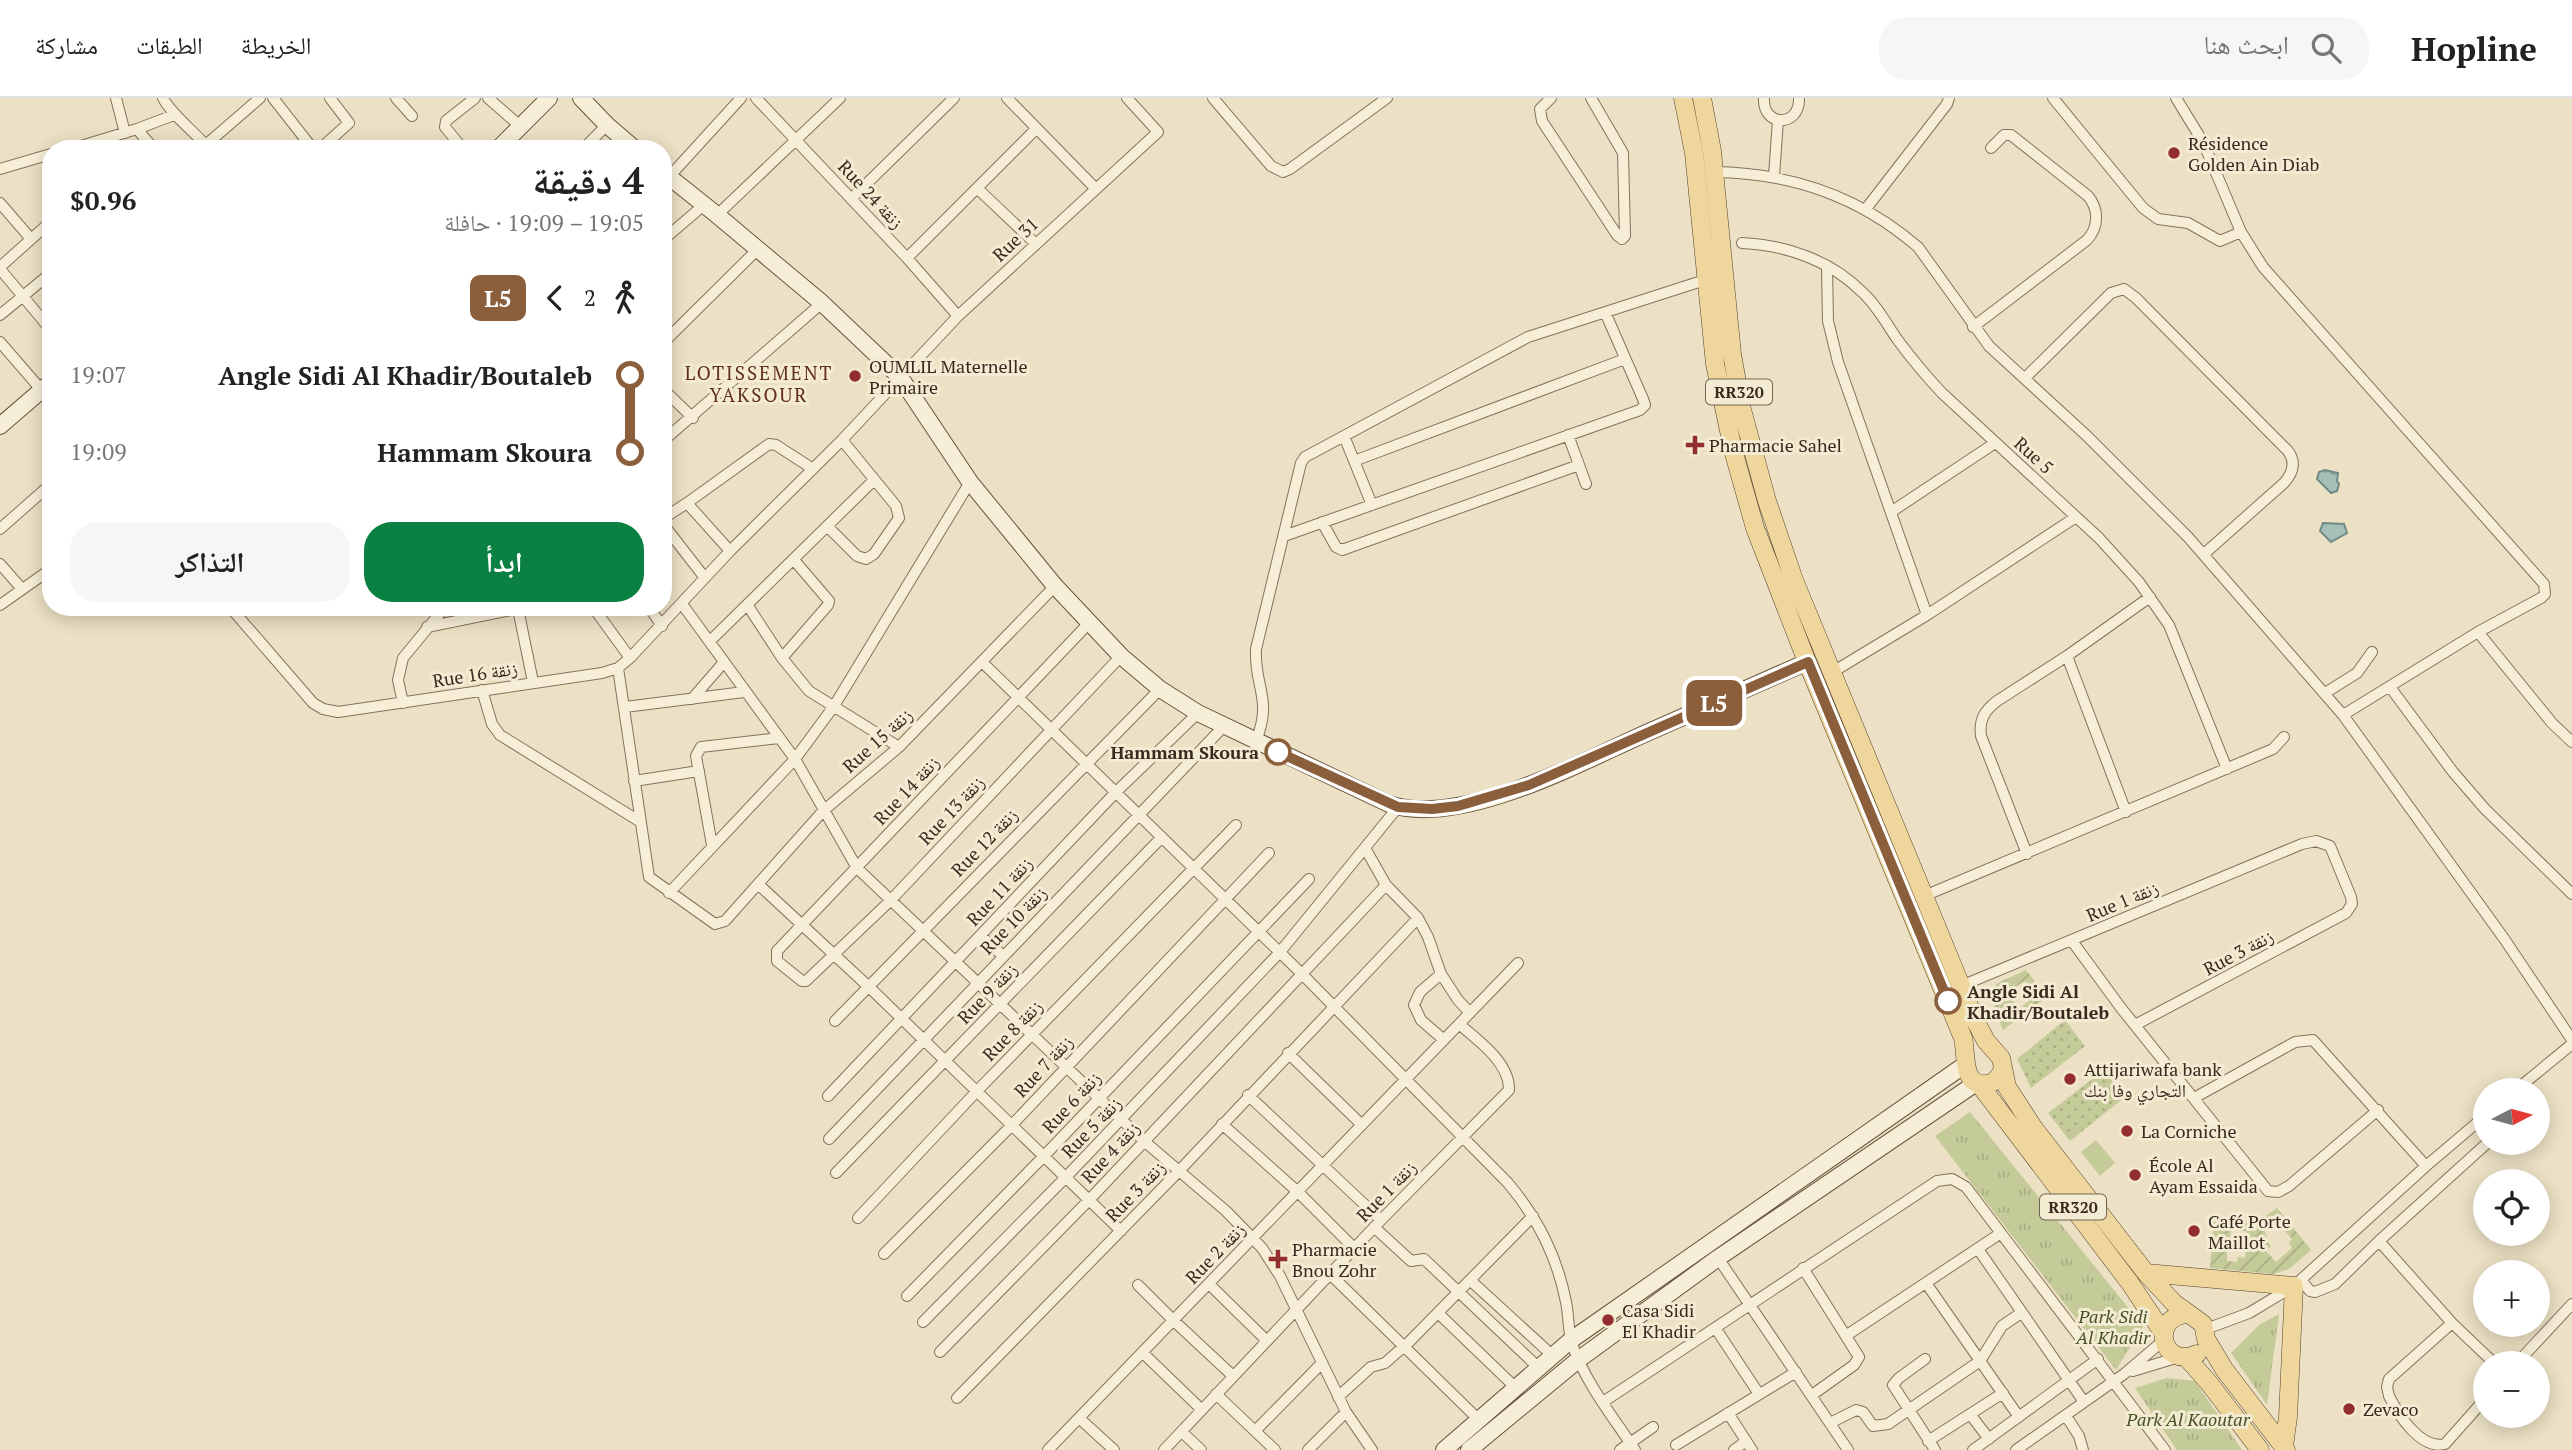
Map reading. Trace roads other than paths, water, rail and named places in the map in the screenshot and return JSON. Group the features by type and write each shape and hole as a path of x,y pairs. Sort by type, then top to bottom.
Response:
{"main road":[{"name":"RR320","path":"1684,98 1694,153 1717,377 1740,475 1759,539 1956,1021 1965,1045 1968,1075 1978,1083 2130,1283 2164,1337 2169,1350 2183,1357 2209,1383 2260,1450"},
{"name":"RR320","path":"1702,98 1714,172 1728,320 1742,410 1775,528 1831,673 1978,1028 2001,1058 2007,1087 2033,1127 2146,1272 2174,1303 2199,1319 2224,1369 2285,1448"},
{"path":"1966,1063 1970,1054 1977,1049 1993,1049"},
{"path":"1978,1083 1994,1081 2003,1069"},
{"path":"2146,1272 2297,1283 2285,1448"},
{"path":"2164,1337 2165,1327 2174,1317 2188,1314"},
{"path":"2183,1357 2198,1353 2206,1334"}],"street":[{"path":"116,98 125,133"},
{"path":"163,98 174,114 189,126 199,140"},
{"path":"214,140 260,98"},
{"path":"273,98 306,140"},
{"path":"330,98 349,123 330,140"},
{"path":"396,98 412,116"},
{"path":"456,140 445,127 446,121 475,98"},
{"path":"488,98 520,126"},
{"path":"507,140 549,98"},
{"path":"581,98 624,140"},
{"path":"672,168 741,98"},
{"name":"Rue 24 زنقة","path":"756,98 958,316"},
{"path":"672,234 711,209 795,140 840,98"},
{"path":"851,199 954,98"},
{"path":"1007,98 1095,188"},
{"name":"Rue 31","path":"900,377 958,316 1158,132 1127,98"},
{"path":"1217,100 1271,166 1283,172 1387,98"},
{"path":"1551,98 1540,109 1542,121 1616,235 1622,239 1625,236 1623,153 1591,98"},
{"path":"1764,98 1765,109 1772,118 1778,120 1795,115 1799,98"},
{"path":"1865,210 1949,98"},
{"path":"2053,98 2134,198 2151,215 2163,221 2188,223 2220,241 2241,232"},
{"path":"2176,98 2203,142 2241,232 2274,281 2544,584 2545,594 2541,598 2478,632 2343,715"},
{"path":"109,140 174,114"},
{"path":"1774,176 1778,120"},
{"path":"592,140 607,125"},
{"path":"137,129 146,140"},
{"path":"907,258 1036,129"},
{"path":"1973,327 2087,240 2096,223 2094,204 2088,196 2011,135 2004,135 1992,148"},
{"path":"0,169 42,157"},
{"path":"1714,172 1774,176 1812,185 1865,210 1903,234 1918,247 1989,346 2087,436 2204,554 2343,715 2505,940 2572,1042 2530,1078"},
{"path":"672,179 821,303 900,377 970,482 1055,586 1121,656 1160,689 1198,713 1398,807 1432,809 1458,806 1529,785 1808,662"},
{"path":"978,189 1036,244"},
{"path":"0,203 31,239"},
{"path":"42,229 0,268 42,319"},
{"name":"Rue 5","path":"1742,243 1799,252 1853,283 1863,292 1923,372 2127,566 2169,625 2227,769"},
{"path":"672,334 758,249"},
{"path":"1827,268 1828,321 1835,351 1927,615"},
{"path":"0,316 42,280"},
{"path":"1256,741 1265,710 1256,649 1301,463 1305,457 1522,339 1705,280"},
{"path":"2025,378 2111,293 2124,289 2136,298 2288,451 2292,459 2292,472 2284,483 2204,554"},
{"path":"672,434 821,303"},
{"path":"1284,536 1640,410 1644,405 1605,312"},
{"path":"0,342 42,385"},
{"path":"1354,461 1625,359"},
{"path":"672,615 730,551 842,440 900,377"},
{"path":"2,419 42,395"},
{"path":"672,398 693,418"},
{"path":"1568,435 1586,484"},
{"path":"1344,436 1372,505"},
{"path":"827,526 862,558 874,554 900,515 896,506 842,440"},
{"path":"1891,512 1995,443"},
{"path":"672,513 769,444 776,445 813,469"},
{"path":"1322,522 1336,547 1342,550 1579,465"},
{"path":"710,641 874,480"},
{"path":"671,616 618,668 649,877 669,892 795,759 834,706 970,482"},
{"path":"0,529 42,492"},
{"path":"687,503 730,551"},
{"path":"1831,673 1927,615 2076,517"},
{"path":"672,535 705,578"},
{"path":"782,658 830,601 794,560"},
{"path":"0,564 22,589"},
{"path":"0,605 42,575"},
{"name":"Rue 15 زنقة","path":"669,892 715,923 725,920 823,811 899,747 1055,586"},
{"path":"2027,854 1981,736 1980,726 1986,710 2150,597"},
{"path":"682,604 795,759 857,868 1144,1141 1226,1211 1253,1238 1271,1261 1346,1412 1372,1450"},
{"path":"748,606 782,658 809,691 899,747"},
{"name":"Rue 16 زنقة","path":"238,616 313,703 323,709 338,712 603,673 618,668"},
{"path":"403,704 398,680 403,657 436,616"},
{"path":"427,627 482,616"},
{"path":"523,616 533,682"},
{"path":"599,616 629,659"},
{"path":"655,616 662,626"},
{"name":"Rue 14 زنقة","path":"802,981 777,961 777,951 1089,623"},
{"path":"2478,632 2552,723 2572,742"},
{"path":"2325,693 2357,673 2372,652"},
{"name":"Rue 13 زنقة","path":"802,981 806,981 890,901 1121,656"},
{"path":"2067,656 2126,812"},
{"path":"692,699 724,662"},
{"path":"982,662 1280,952 1508,1183 1533,1216 1556,1262 1567,1306 1571,1340 1578,1360 1633,1446"},
{"path":"2390,687 2485,809 2572,894"},
{"name":"Rue 12 زنقة","path":"835,1021 1160,689"},
{"path":"482,690 492,724 500,735 639,821"},
{"path":"625,707 744,692"},
{"name":"Rue 11 زنقة","path":"828,1096 1116,792 1198,713"},
{"name":"Rue 10 زنقة","path":"829,1139 1224,726"},
{"path":"1924,895 2273,749 2284,737"},
{"path":"712,845 696,756 701,747 779,738"},
{"path":"634,781 699,771"},
{"name":"Rue 5 زنقة","path":"923,1322 1122,1120 1280,952 1398,807"},
{"name":"Rue 8 زنقة","path":"858,1218 1236,825"},
{"name":"Rue 9 زنقة","path":"836,1172 946,1062 1162,837"},
{"name":"Rue 3 زنقة","path":"2135,1025 2339,919 2348,911 2352,904 2350,893 2330,846 2316,841 2295,847"},
{"name":"Rue 1 زنقة","path":"1961,986 2295,847"},
{"path":"1365,848 1386,885 1418,918 1441,974 1470,1013"},
{"name":"Rue 7 زنقة","path":"884,1254 1012,1125 1269,853"},
{"name":"Rue 6 زنقة","path":"907,1296 1309,879"},
{"path":"758,884 978,1091 1121,1231"},
{"name":"Rue 4 زنقة","path":"940,1352 1090,1199 1386,885"},
{"name":"Rue 3 زنقة","path":"957,1398 1179,1171 1418,918"},
{"path":"981,936 1003,956"},
{"path":"2072,942 2259,1183 2268,1191 2283,1190 2378,1110"},
{"name":"Rue 2 زنقة","path":"1048,1450 1518,963"},
{"path":"1441,974 1420,992 1414,1005 1421,1020 1444,1040"},
{"name":"Rue 1 زنقة","path":"1164,1450 1354,1248 1509,1090 1509,1082 1486,1048 1460,1024"},
{"path":"2194,1098 2289,1045 2306,1039 2316,1042 2426,1166"},
{"path":"1288,1053 1362,1125"},
{"path":"1444,1450 1571,1340 1966,1063"},
{"path":"1469,1450 1578,1360 1718,1258 1978,1083"},
{"path":"1248,1095 1324,1166 1411,1261 1424,1259 1539,1368"},
{"path":"1222,1124 1298,1192 1354,1248"},
{"path":"2206,1334 2249,1313 2297,1283 2473,1126"},
{"path":"2297,1283 2315,1292 2328,1289 2474,1155"},
{"path":"1603,1402 1937,1181 1952,1179 1966,1188 2098,1359 2119,1378 2165,1450"},
{"path":"1338,1397 1371,1367 1385,1363 1404,1346 1533,1216"},
{"path":"1847,1335 2000,1233"},
{"path":"2379,1241 2452,1323 2481,1351"},
{"path":"1978,1248 2084,1402"},
{"path":"1718,1258 1848,1450"},
{"path":"1803,1269 1858,1353 1858,1360 1812,1395"},
{"path":"1330,1274 1479,1420"},
{"path":"1471,1280 1553,1356"},
{"path":"1926,1283 2019,1417"},
{"path":"1209,1284 1267,1341"},
{"path":"1138,1285 1233,1376"},
{"path":"2528,1351 2572,1304"},
{"path":"1438,1313 1516,1388"},
{"path":"1830,1423 1856,1410 1863,1412 1873,1426 1883,1426 1980,1361 2002,1326 2021,1313"},
{"path":"2452,1323 2389,1380 2389,1396 2421,1439 2436,1446 2445,1444 2473,1412"},
{"path":"1716,1329 1759,1394"},
{"path":"2016,1450 2119,1378 2164,1337"},
{"path":"1143,1353 1202,1410"},
{"path":"2119,1378 2183,1357"},
{"path":"1924,1359 1894,1382 1894,1390 1931,1447 1970,1414 2003,1393"},
{"path":"1973,1450 2098,1359"},
{"path":"1255,1431 1321,1364"},
{"path":"1675,1448 1796,1372"},
{"path":"1216,1394 1275,1450"},
{"path":"1308,1450 1346,1412"},
{"path":"1728,1413 1749,1446 1734,1450"},
{"path":"1970,1414 1989,1439"},
{"path":"2066,1416 2079,1436 2083,1450"},
{"path":"1079,1418 1114,1450"},
{"path":"1620,1450 1633,1446 1653,1427"},
{"path":"1182,1432 1201,1450"}],"water":[{"path":"2325,470 2338,473 2337,491 2331,493 2317,479 2319,472"},
{"path":"2323,523 2344,524 2347,533 2331,542 2320,531"}],"place":[{"name":"Résidence Golden Ain Diab","path":"2174,153"},
{"name":"OUMLIL Maternelle Primaire","path":"855,376"},
{"name":"Pharmacie Sahel","path":"1695,445"},
{"name":"Hammam Skoura","path":"1278,752"},
{"name":"Angle Sidi Al Khadir/Boutaleb","path":"1948,1001"},
{"name":"Attijariwafa bank التجاري وفا بنك","path":"2070,1079"},
{"name":"La Corniche","path":"2127,1131"},
{"name":"École Al Ayam Essaida","path":"2135,1175"},
{"name":"Café Porte Maillot","path":"2194,1231"},
{"name":"Pharmacie Bnou Zohr","path":"1278,1259"},
{"name":"Casa Sidi El Khadir","path":"1608,1320"},
{"name":"Zevaco","path":"2349,1409"}],"district":[{"name":"LOTISSEMENT YAKSOUR","path":"759,383"}],"park label":[{"name":"Park Sidi Al Khadir","path":"2113,1326"},
{"name":"Park Al Kaoutar","path":"2188,1419"}]}
